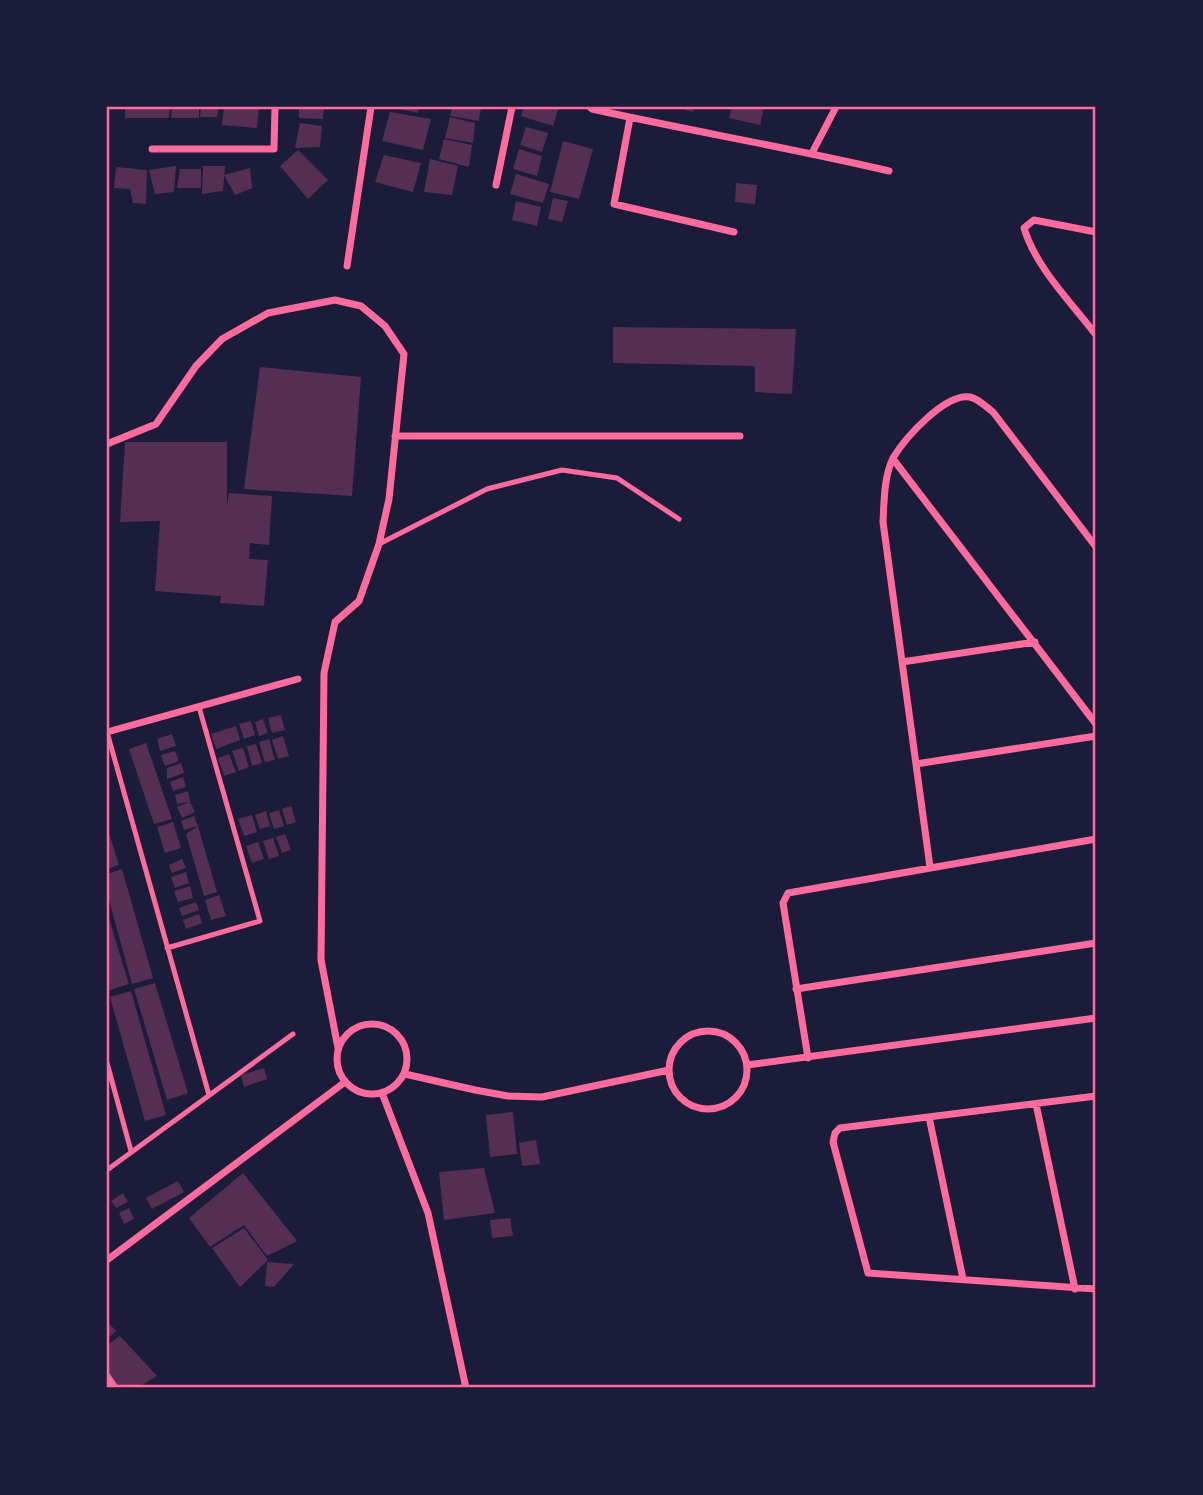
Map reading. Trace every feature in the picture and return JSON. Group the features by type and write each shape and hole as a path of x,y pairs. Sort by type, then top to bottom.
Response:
{"street":[{"path":"152,149 274,149 275,107"},
{"path":"347,266 371,107"},
{"path":"496,185 512,107"},
{"path":"590,107 630,118 812,153 889,171"},
{"path":"812,153 836,107"},
{"path":"630,118 614,204 734,232"},
{"path":"1096,232 1034,220 1024,228 1028,242 1044,266 1096,335"},
{"path":"107,444 156,424 196,366 222,339 268,313 335,300 361,306 385,326 404,354 389,499 379,544 359,600 335,622 324,673 321,960 338,1048 336,1060 345,1082 362,1093 382,1093 392,1089 405,1074 408,1060 406,1049 401,1039 384,1026 362,1025 344,1038 338,1048"},
{"path":"930,867 883,522 886,487 893,459 931,412 961,396 974,398 993,412 1096,547"},
{"path":"395,436 740,436"},
{"path":"893,459 1096,724"},
{"path":"902,662 1035,642"},
{"path":"107,732 298,679"},
{"path":"916,764 1096,736"},
{"path":"808,1058 783,903 788,893 1096,839"},
{"path":"796,989 1096,943"},
{"path":"747,1065 1096,1018"},
{"path":"712,1031 736,1042 747,1065 743,1088 736,1097 727,1104 705,1109 683,1100 675,1092 668,1070 677,1046 687,1037 712,1031"},
{"path":"405,1074 486,1092 542,1097 668,1070"},
{"path":"107,1260 345,1082"},
{"path":"382,1093 428,1213 466,1388"},
{"path":"1096,1096 840,1128 832,1142 868,1273 1096,1289"},
{"path":"1035,1104 1075,1289"},
{"path":"929,1117 963,1279"},
{"path":"107,1376 115,1388"}],"lane":[{"path":"379,544 487,489 562,470 617,478 679,519"},
{"path":"167,948 260,921 198,707"},
{"path":"107,732 209,1095"},
{"path":"107,1170 293,1034"},
{"path":"107,1063 131,1151"}],"building":[{"path":"125,107 170,107 169,118 125,118"},
{"path":"172,107 199,107 199,118 171,118"},
{"path":"201,107 219,107 217,117 200,117"},
{"path":"224,107 259,107 257,128 222,125"},
{"path":"299,107 324,107 323,119 299,118"},
{"path":"389,107 419,107 418,113"},
{"path":"452,107 481,107 479,121 450,116"},
{"path":"524,107 559,107 553,126 521,116"},
{"path":"677,107 694,107 693,112"},
{"path":"732,107 764,107 760,125 729,118"},
{"path":"390,112 431,119 423,150 382,141"},
{"path":"450,117 475,123 473,143 445,138"},
{"path":"300,123 322,126 320,147 295,148"},
{"path":"526,127 548,133 542,152 520,145"},
{"path":"444,139 472,145 469,167 439,159"},
{"path":"563,141 593,149 579,199 550,192"},
{"path":"519,149 542,156 537,176 513,169"},
{"path":"298,150 328,180 308,199 280,166"},
{"path":"384,155 421,163 413,192 375,182"},
{"path":"430,159 458,166 452,195 424,192"},
{"path":"176,166 174,192 155,194 149,170"},
{"path":"203,166 225,166 223,191 202,194"},
{"path":"116,167 147,170 146,204 133,203 130,189 114,188"},
{"path":"250,168 252,188 235,195 224,175"},
{"path":"180,169 201,169 201,188 177,188"},
{"path":"516,174 549,184 543,203 510,194"},
{"path":"736,183 757,185 755,204 735,202"},
{"path":"553,198 568,201 562,222 548,219"},
{"path":"516,201 541,207 537,226 512,220"},
{"path":"613,327 796,329 792,394 755,392 755,366 613,363"},
{"path":"260,367 361,377 352,496 244,489"},
{"path":"125,442 227,442 227,505 229,493 272,496 269,545 250,543 249,559 268,560 264,606 220,603 221,596 155,591 160,521 120,522"},
{"path":"281,715 285,730 272,733 268,718"},
{"path":"263,719 268,733 259,736 255,722"},
{"path":"251,721 255,735 244,739 239,724"},
{"path":"236,726 240,740 216,749 211,734"},
{"path":"172,734 176,746 160,751 157,739"},
{"path":"283,736 289,756 278,759 272,740"},
{"path":"269,739 275,760 265,762 259,742"},
{"path":"146,743 172,819 154,824 129,749"},
{"path":"256,744 262,763 252,766 247,746"},
{"path":"243,748 249,767 239,771 232,751"},
{"path":"175,751 179,761 165,766 161,755"},
{"path":"229,754 236,772 224,776 218,758"},
{"path":"181,763 184,773 167,779 167,768"},
{"path":"183,777 186,787 173,791 170,782"},
{"path":"188,791 190,802 177,804 175,795"},
{"path":"190,802 195,812 182,818 177,807"},
{"path":"291,806 296,822 287,825 282,809"},
{"path":"279,810 284,826 274,829 269,813"},
{"path":"266,811 270,826 260,829 255,815"},
{"path":"252,815 257,832 244,836 238,819"},
{"path":"194,816 198,826 184,830 181,821"},
{"path":"173,822 181,848 165,853 157,827"},
{"path":"198,826 217,892 204,896 186,834"},
{"path":"107,827 119,865 107,869"},
{"path":"285,834 291,850 282,853 276,837"},
{"path":"273,838 279,856 269,859 263,841"},
{"path":"258,842 264,859 252,863 246,846"},
{"path":"182,859 186,868 172,873 169,865"},
{"path":"122,869 153,978 132,984 107,893 107,874"},
{"path":"186,872 189,883 175,888 171,877"},
{"path":"190,886 193,898 178,902 174,891"},
{"path":"219,895 226,916 211,920 205,900"},
{"path":"196,902 199,910 182,916 179,908"},
{"path":"107,912 129,984 107,991"},
{"path":"199,914 202,923 186,929 183,920"},
{"path":"155,983 188,1093 167,1100 134,989"},
{"path":"131,991 166,1115 145,1121 110,997"},
{"path":"264,1068 267,1079 244,1087 241,1075"},
{"path":"513,1112 517,1154 490,1157 486,1115"},
{"path":"536,1140 540,1164 522,1166 519,1143"},
{"path":"484,1168 495,1213 444,1220 439,1172"},
{"path":"243,1173 297,1241 267,1256 244,1225 210,1247 189,1218"},
{"path":"178,1181 184,1192 152,1209 146,1198"},
{"path":"123,1193 128,1202 116,1208 111,1201"},
{"path":"129,1208 134,1219 124,1224 119,1213"},
{"path":"510,1218 513,1236 492,1238 490,1220"},
{"path":"244,1228 268,1260 240,1287 212,1248"},
{"path":"267,1262 294,1264 274,1287 265,1286"},
{"path":"107,1321 116,1331 107,1339"},
{"path":"120,1336 157,1376 137,1388 119,1388 107,1371 107,1345"}]}
